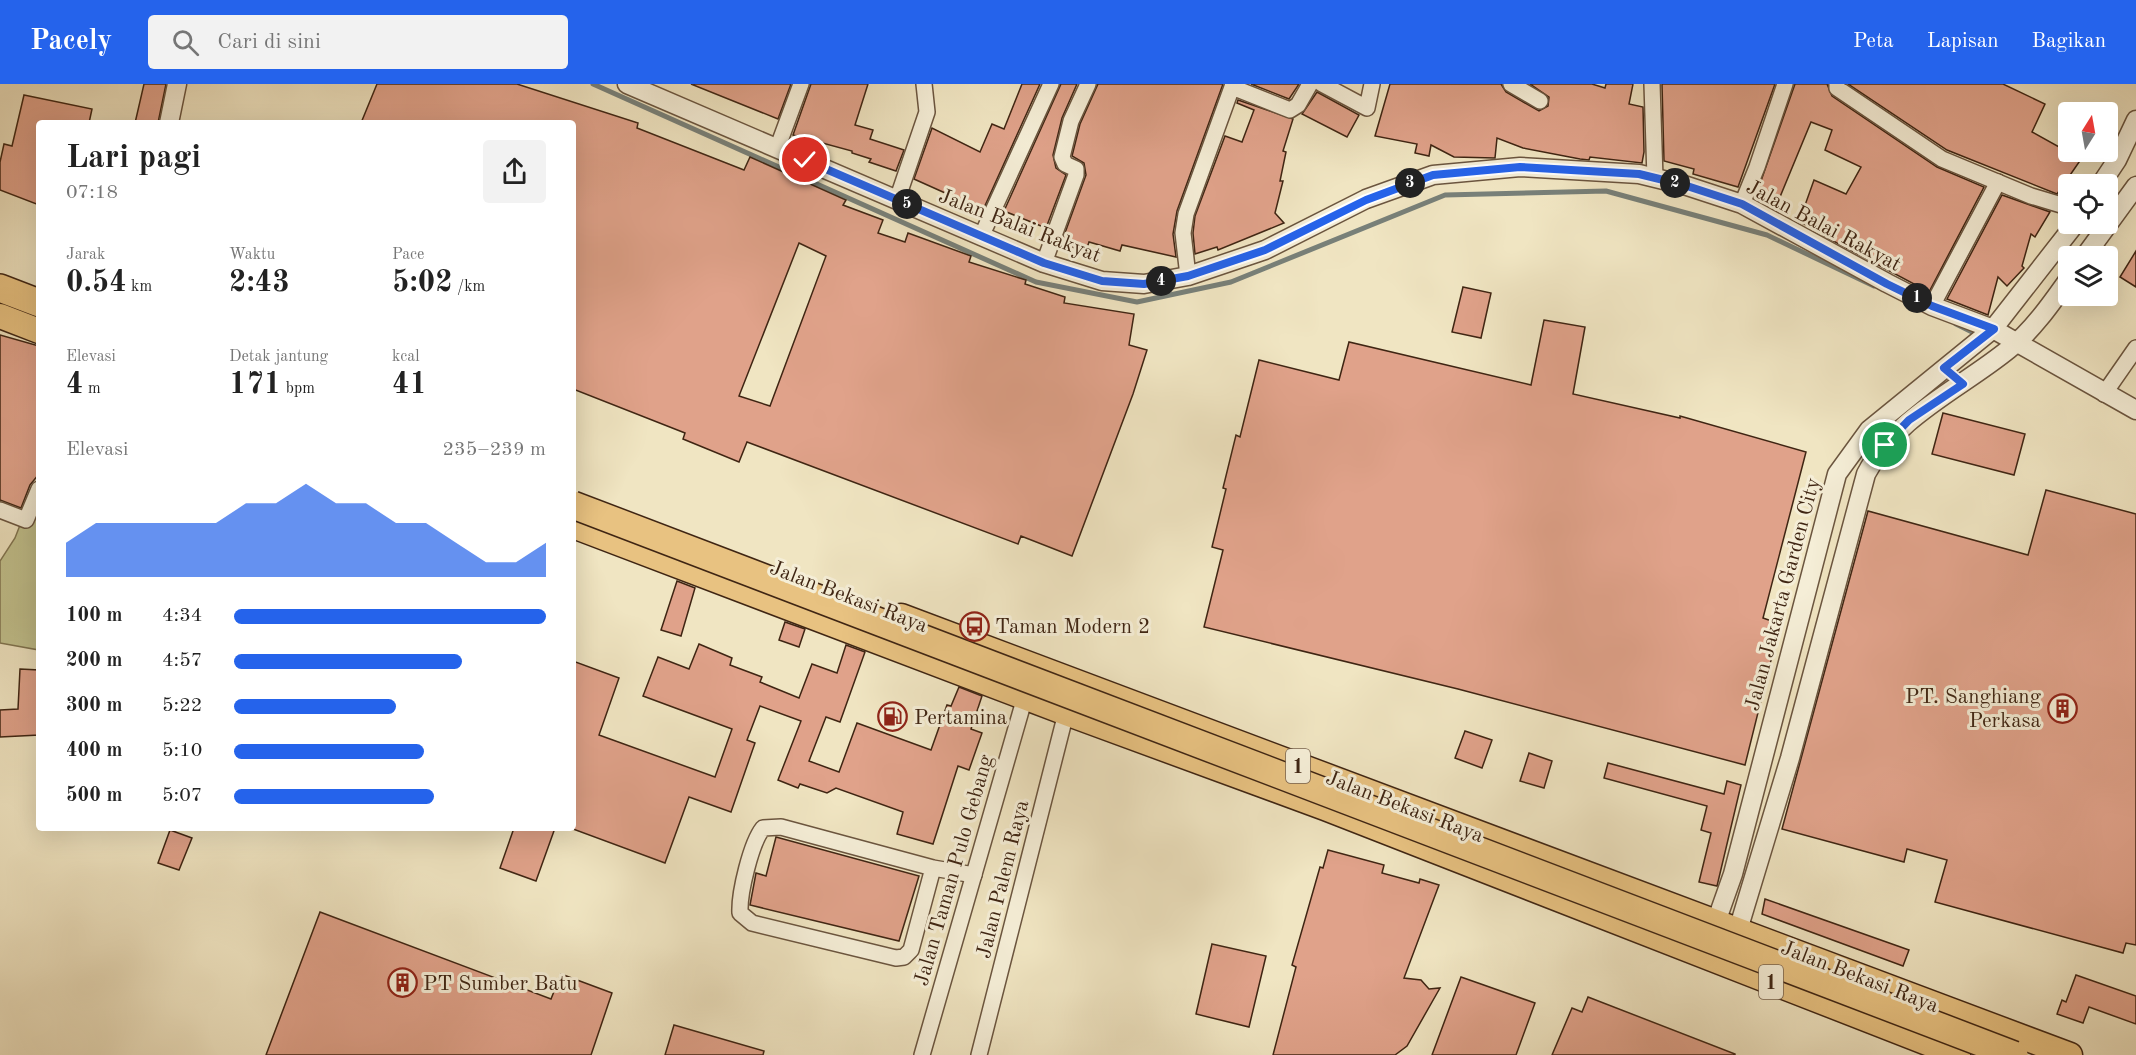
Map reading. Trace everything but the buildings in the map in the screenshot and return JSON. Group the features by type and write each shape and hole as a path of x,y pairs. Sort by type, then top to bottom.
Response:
{"highway":[{"path":"0,275 36,289"},
{"path":"0,288 36,302"},
{"path":"0,316 36,330"},
{"name":"Jalan Bekasi Raya","path":"576,492 2070,1055"},
{"path":"576,506 2014,1055"},
{"name":"Jalan Bekasi Raya","path":"576,527 1261,785 1958,1055"},
{"path":"1092,723 1103,692"},
{"path":"1261,785 1273,756"},
{"path":"1584,909 1601,879"}],"street":[{"path":"170,120 177,84"},
{"name":"Jalan Balai Rakyat","path":"627,84 1044,263 1102,281 1123,284 1144,284 1188,276 1265,250 1366,200 1433,175 1520,167 1639,174 1742,204 1932,306 2014,345 2136,410"},
{"path":"777,149 801,84"},
{"path":"897,200 927,112 924,84"},
{"path":"981,237 1051,84"},
{"path":"1044,263 1076,175 1076,169 1065,164 1062,157 1071,121 1088,84"},
{"path":"1188,276 1183,233 1186,214 1229,85 1290,110 1298,105 1310,84"},
{"path":"1322,84 1367,108 1372,84"},
{"path":"1511,84 1540,101"},
{"path":"1652,84 1655,178"},
{"path":"1742,204 1785,84"},
{"path":"1837,86 1942,159 2058,203"},
{"path":"2108,174 2136,120"},
{"path":"1932,306 1998,182"},
{"path":"2092,246 2136,186"},
{"name":"Jalan Jakarta Garden City","path":"1727,926 1733,874 1763,750 1837,474 1869,430 1990,333 2066,234"},
{"path":"1727,926 1790,758 1866,474 1875,457 1909,420 1984,369 2014,345 2058,292"},
{"path":"2104,394 2136,348"},
{"path":"1950,363 1963,384"},
{"path":"0,510 26,520 36,496"},
{"path":"1812,562 1842,569"},
{"name":"Jalan Taman Pulo Gebang","path":"922,1055 1024,697"},
{"name":"Jalan Palem Raya","path":"979,1055 1066,713"},
{"path":"1763,750 1790,758"},
{"path":"933,868 911,950 904,957 896,958 752,923 740,913 749,862 764,828 781,828 933,868 974,875"}],"green space":[{"path":"36,484 36,649 0,643 0,561 15,538"}],"waterway":[{"path":"593,84 1036,282 1137,302 1231,282 1445,195 1606,191 1767,235 1874,286"},
{"path":"1956,324 1980,336"}],"place":[{"name":"Taman Modern 2","path":"974,626"},
{"name":"PT. Sanghiang Perkasa","path":"2062,708"},
{"name":"Pertamina","path":"893,717"},
{"name":"PT Sumber Batu","path":"402,983"}],"route":[{"path":"805,160 1044,263 1079,275 1123,284 1144,284 1188,276 1224,266 1288,241 1366,200 1433,175 1520,167 1639,174 1684,185 1742,204 1887,284 1932,306 1994,329 1944,368 1963,384 1909,420 1885,445"}]}
